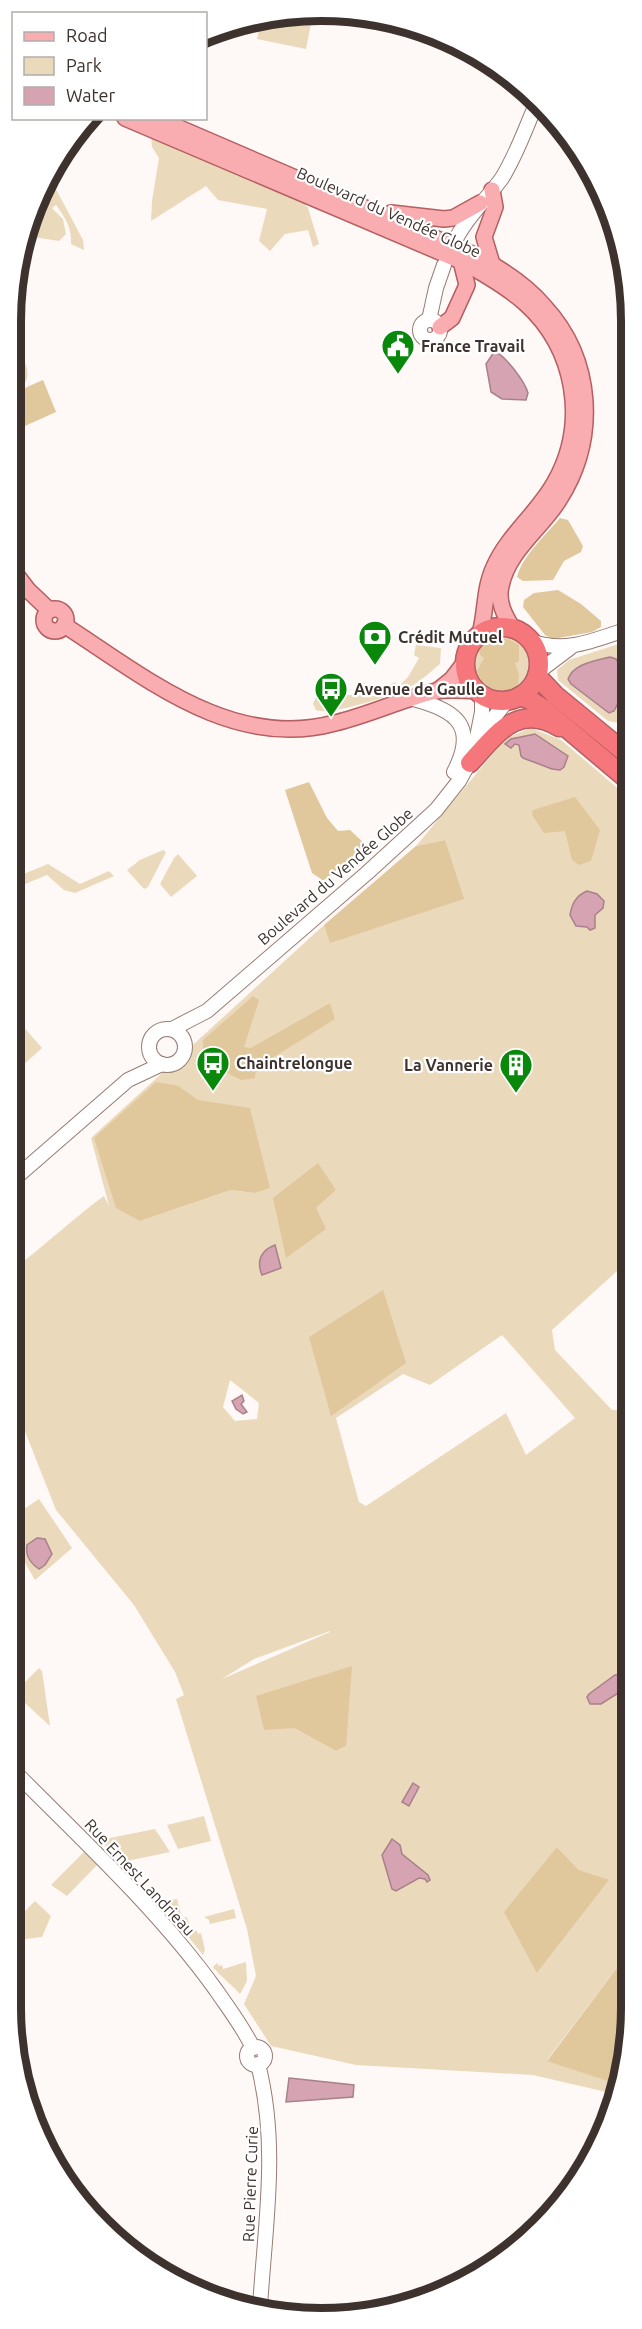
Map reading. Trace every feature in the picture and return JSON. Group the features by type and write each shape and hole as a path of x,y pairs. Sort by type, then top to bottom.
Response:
{"highway":[{"path":"514,698 530,687 537,674 537,656 531,641 513,629 496,628 480,634 469,646 465,662 468,678 479,693 494,700 514,698 540,705 621,774"},
{"path":"537,674 555,696 621,749"},
{"path":"471,759 500,729 516,721 541,719 574,736"}],"main road":[{"path":"457,237 508,166 534,110"},
{"name":"Boulevard du Vendée Globe","path":"130,120 460,261 491,270 525,303 555,339 571,381 573,425 566,456 555,483 511,539 493,570 480,634"},
{"name":"Boulevard du Vendée Globe","path":"161,120 457,246 491,270 533,294 556,319 578,363 584,386 586,410 583,442 570,481 558,502 517,552 503,577 499,594 513,629"},
{"path":"444,265 436,288 435,323 451,319 467,285 491,270 484,237 495,207 492,190"},
{"path":"376,212 444,219 453,218 480,203"},
{"path":"460,261 467,285"},
{"path":"21,581 49,610 56,609 63,612 66,618 64,625 173,695 206,712 253,726 285,729 329,725 437,691 452,679 465,662"},
{"path":"531,641 554,648 572,647 621,631"},
{"path":"537,674 572,647"},
{"path":"437,691 479,693"},
{"name":"Boulevard du Vendée Globe","path":"471,759 480,723 479,693"},
{"name":"Boulevard du Vendée Globe","path":"184,1043 207,1011 436,810 454,789 495,716 514,698"},
{"path":"413,699 436,705 450,713 457,720 464,737 461,759 436,810"},
{"name":"Boulevard du Vendée Globe","path":"172,1029 207,1011"},
{"path":"21,1173 128,1080 149,1050 150,1041 156,1032 161,1029 172,1029 182,1037 184,1043 181,1058 172,1064 162,1064 128,1080"},
{"path":"149,1050 154,1059 162,1064"},
{"name":"Rue Ernest Landrieau","path":"21,1778 141,1898 173,1934 231,2011 253,2048 261,2048 264,2052 264,2060 258,2064"},
{"name":"Rue Pierre Curie","path":"258,2064 267,2102 271,2145 260,2302"}],"green space":[{"path":"311,21 306,49 257,39 259,28"},
{"path":"151,136 303,201 308,208 319,244 313,247 308,230 285,234 270,251 259,241 267,209 218,200 206,186 151,221 159,158 152,147"},
{"path":"54,185 83,240 84,250 71,244 67,223 56,205 52,208 63,219 66,234 59,241 33,237"},
{"path":"21,353 28,375 21,387"},
{"path":"495,633 507,633 523,642 530,652 532,664 530,676 523,686 507,695 495,695 484,690 475,681 470,670 470,658 475,647 484,638"},
{"path":"621,643 621,723 608,721 558,680 557,670 569,660"},
{"path":"416,645 441,648 440,664 414,685 363,704 334,710 316,710 313,704 316,697 322,689 328,687 332,686 333,696 345,697 345,695 378,696 378,690 395,682 398,687 408,677 419,658 414,655"},
{"path":"531,728 561,740 621,791 621,1267 552,1330 555,1350 612,1410 621,1408 621,1963 547,2060 612,2082 609,2093 533,2075 356,2065 271,2046 244,2004 256,1976 247,1929 176,1699 184,1695 175,1672 134,1605 56,1510 21,1421 21,1263 104,1196 109,1206 91,1138 324,925 331,943 445,840 416,846 506,738","holes":["179,1086 198,1100 254,1193 231,1190 140,1221","317,1164 336,1190 316,1208","502,1335 575,1418 526,1455 506,1413 366,1506 359,1502 336,1418 403,1374 430,1385","230,1380 259,1403 257,1419 235,1421 223,1407","330,1631 222,1679 254,1659","294,1728 346,1746 336,1751","557,1847 579,1870 608,1881 537,1973"]},
{"path":"163,850 166,852 148,887 144,889 127,870 140,860"},
{"path":"178,854 197,876 171,897 160,884"},
{"path":"48,864 80,884 109,871 114,876 75,893 64,890 47,875 25,884 21,875"},
{"path":"21,1024 42,1048 21,1067"},
{"path":"39,1499 72,1548 35,1580 21,1556 21,1511"},
{"path":"39,1668 42,1671 50,1726 21,1699 21,1686"},
{"path":"204,1816 211,1841 178,1849 167,1825"},
{"path":"155,1829 170,1852 122,1862 100,1840"},
{"path":"84,1852 97,1865 67,1896 51,1885"},
{"path":"177,1899 182,1918 187,1917 191,1929 197,1931 198,1934 201,1933 205,1950 203,1955 160,1902"},
{"path":"35,1901 51,1916 42,1937 21,1940 21,1915"},
{"path":"234,1909 236,1918 210,1924 209,1920 204,1917"},
{"path":"246,1962 247,1981 240,1994 213,1967 217,1963 219,1966 222,1965 223,1969"}],"shaded area":[{"path":"43,380 56,412 21,428 21,392"},
{"path":"560,518 568,520 583,546 581,552 564,561 553,580 523,581 517,577 524,561"},
{"path":"558,590 581,604 601,621 601,627 592,632 553,639 545,635 523,607 524,600 534,593"},
{"path":"497,638 508,639 519,645 519,661 515,663 519,674 518,685 512,691 490,688 482,682 477,671 484,658 480,655 479,648 486,641"},
{"path":"309,782 327,818 338,831 350,830 366,845 324,881 312,873 285,790"},
{"path":"575,797 600,830 591,861 579,865 572,860 565,831 544,833 532,815 533,810"},
{"path":"445,840 464,899 330,943 324,925 416,846"},
{"path":"253,996 259,1000 244,1047 251,1048 330,1003 335,1019 256,1068 255,1078 241,1080 203,1061 203,1040"},
{"path":"156,1082 179,1086 198,1100 250,1108 270,1188 254,1193 231,1190 140,1221 116,1208 94,1138"},
{"path":"318,1163 336,1190 316,1208 326,1229 286,1258 273,1198"},
{"path":"383,1290 406,1363 331,1416 309,1337"},
{"path":"352,1666 346,1746 336,1751 294,1728 264,1730 256,1696"},
{"path":"557,1847 579,1870 609,1880 537,1973 504,1912"},
{"path":"621,1963 620,2028 612,2083 547,2061"}],"water":[{"path":"494,352 503,357 519,375 528,393 526,400 502,399 491,392 486,364"},
{"path":"610,657 616,659 621,666 618,678 621,685 621,697 614,711 609,713 571,684 568,679 575,669"},
{"path":"535,734 568,756 564,767 560,770 552,769 523,758 519,745 515,744 511,748 505,744 511,739"},
{"path":"587,891 597,894 604,901 603,908 595,915 595,928 590,930 587,927 576,926 570,915 575,900"},
{"path":"275,1245 281,1268 262,1275 261,1257 266,1250"},
{"path":"242,1395 244,1401 241,1404 247,1412 243,1414 236,1409 232,1401"},
{"path":"37,1538 45,1539 52,1554 45,1565 39,1569 31,1562 27,1553 27,1545"},
{"path":"621,1674 621,1691 601,1704 590,1704 587,1697 589,1694 615,1675"},
{"path":"413,1783 419,1787 409,1806 402,1802"},
{"path":"392,1839 400,1845 402,1854 428,1875 430,1880 427,1882 419,1878 396,1891 392,1889 382,1855"},
{"path":"289,2078 354,2085 353,2097 286,2102"}],"place":[{"name":"France Travail","path":"398,375"},
{"name":"Crédit Mutuel","path":"375,666"},
{"name":"Avenue de Gaulle","path":"331,718"},
{"name":"Chaintrelongue","path":"213,1092"},
{"name":"La Vannerie","path":"516,1094"}]}
